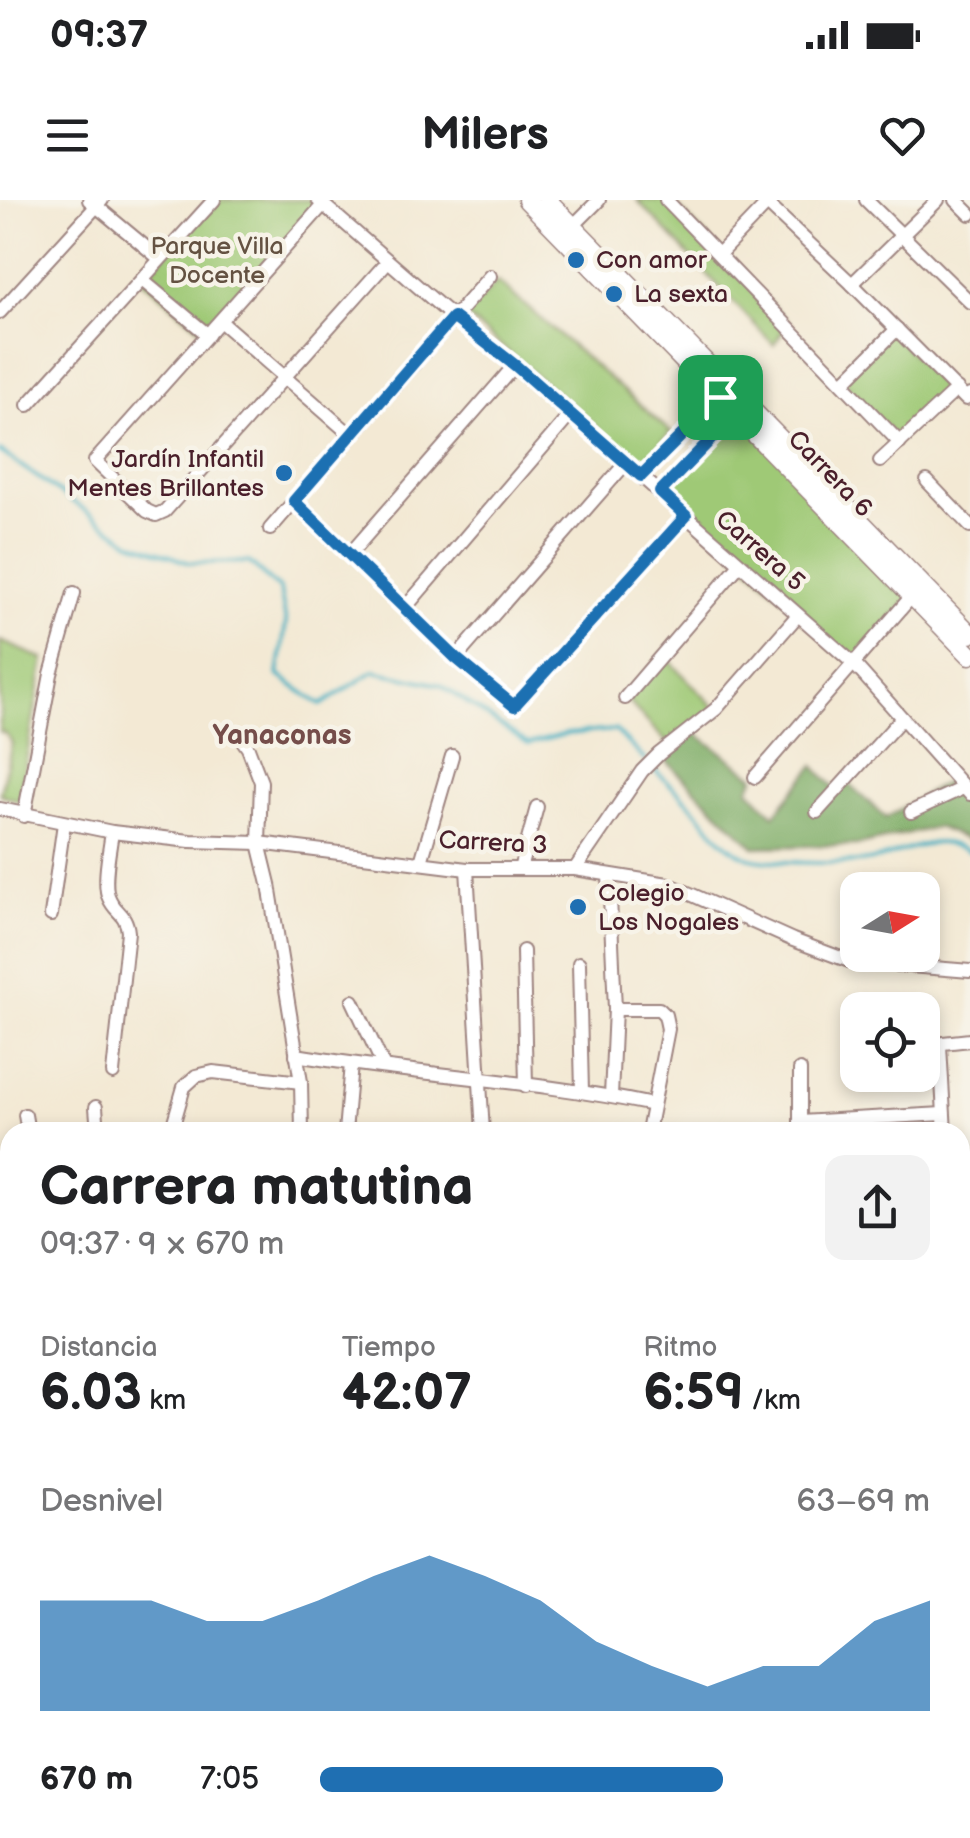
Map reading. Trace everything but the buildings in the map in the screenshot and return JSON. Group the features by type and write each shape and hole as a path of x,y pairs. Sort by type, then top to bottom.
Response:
{"main road":[{"name":"Carrera 6","path":"527,200 568,231 969,647"},
{"name":"Carrera 6","path":"547,200 568,231"},
{"name":"Carrera 6","path":"741,408 912,596 969,647"}],"street":[{"path":"28,405 214,200"},
{"path":"568,231 599,200"},
{"path":"666,200 900,443"},
{"path":"866,200 970,302"},
{"path":"852,284 938,200"},
{"path":"956,200 970,214"},
{"path":"0,312 96,202 160,259"},
{"path":"320,202 95,461 148,511 156,515 165,512 388,260"},
{"name":"Carrera 5","path":"320,202 516,366 854,664 967,791"},
{"path":"718,254 765,202 964,394 880,462"},
{"path":"270,530 490,276"},
{"path":"142,280 208,335"},
{"path":"220,321 351,435"},
{"path":"842,383 897,329"},
{"path":"350,554 516,366"},
{"path":"641,476 725,392"},
{"path":"660,492 741,408"},
{"path":"405,608 571,414"},
{"path":"456,658 626,463"},
{"path":"927,481 970,526"},
{"path":"957,513 970,500"},
{"path":"294,501 456,658 514,706 686,516"},
{"path":"625,698 740,564"},
{"path":"24,816 51,674 74,594"},
{"path":"755,778 912,596"},
{"path":"574,869 642,771 716,709 798,614"},
{"path":"817,812 902,718"},
{"path":"238,732 260,782 260,843 301,1082 302,1122"},
{"path":"421,862 452,756"},
{"path":"911,812 967,791"},
{"path":"520,869 537,807"},
{"name":"Carrera 3","path":"0,809 112,832 190,841 260,843 467,868 574,869 668,884 849,961 970,971"},
{"path":"51,916 64,823"},
{"path":"112,832 106,887 127,922 128,932 113,1072"},
{"path":"467,868 482,1122"},
{"path":"609,875 615,1009 611,1096"},
{"path":"523,951 526,1086"},
{"path":"579,963 582,1092"},
{"path":"353,1000 384,1067"},
{"path":"615,1009 659,1009 665,1015 668,1029 650,1122"},
{"path":"944,1122 940,1046 970,1040"},
{"path":"296,1055 611,1096 653,1105"},
{"path":"346,1122 351,1064"},
{"path":"800,1070 800,1122"},
{"path":"174,1122 184,1087 196,1076 213,1072 301,1082"},
{"path":"96,1107 97,1122"},
{"path":"895,1122 944,1114"},
{"path":"25,1115 26,1122"}],"green space":[{"name":"Parque Villa Docente","path":"214,200 318,200 323,205 208,335 142,280"},
{"path":"637,200 671,200 788,322 774,345"},
{"path":"497,281 671,432 641,465 466,316"},
{"path":"889,328 946,392 897,440 840,377"},
{"path":"737,413 912,596 854,664 665,488"},
{"path":"0,641 44,659 19,801 0,794 12,743 0,732"},
{"path":"663,654 716,709 670,746 625,698"},
{"path":"690,729 755,777 749,789 774,815 814,766 837,790 849,784 886,818 952,778 970,795 970,841 937,827 858,845 754,847 659,754"}],"waterway":[{"path":"0,451 129,541 190,563 249,562 280,590 286,623 278,675 321,705 374,671 441,685 528,744 566,734 615,730 645,760"},
{"path":"651,767 722,840 754,859 857,862 943,843 970,852"}],"place":[{"name":"Con amor","path":"576,260"},
{"name":"La sexta","path":"614,294"},
{"name":"Jardín Infantil Mentes Brillantes","path":"284,473"},
{"name":"Colegio Los Nogales","path":"578,907"}],"district":[{"name":"Yanaconas","path":"282,735"}],"route":[{"path":"453,317 516,366 641,476 720,397 730,387 746,403 660,492 686,516 514,706 456,658 294,501 453,317"}]}
